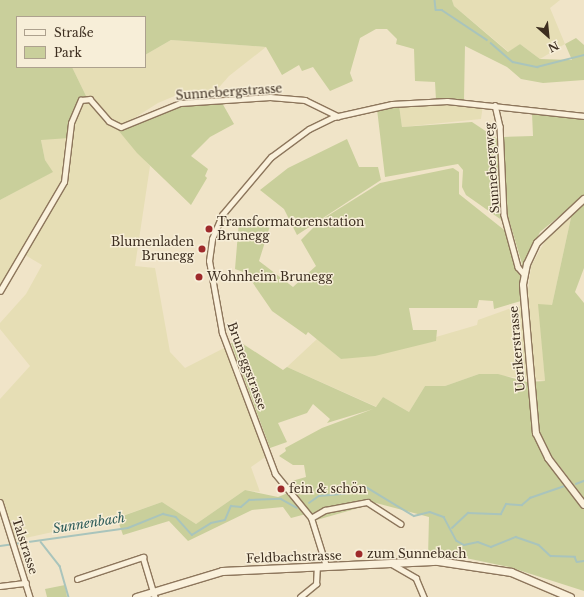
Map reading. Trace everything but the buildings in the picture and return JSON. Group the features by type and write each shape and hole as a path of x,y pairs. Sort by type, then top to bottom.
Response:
{"main road":[{"name":"Feldbachstrasse","path":"136,597 154,594 222,571 446,561 517,574 570,597"}],"street":[{"name":"Sunnebergstrasse","path":"0,291 62,185 73,115 78,103 87,98 113,124 132,125 180,103 270,98 305,100 338,116"},
{"path":"338,116 410,103 456,101 584,116"},
{"name":"Sunnebergweg","path":"495,105 500,126 504,215 518,267 524,274"},
{"name":"Bruneggstrasse","path":"326,566 311,518 275,474 222,333 210,255 222,215 252,177 289,143 338,116"},
{"name":"Uerikerstrasse","path":"584,199 543,234 524,274 536,433 548,458 584,505"},
{"name":"Talstrasse","path":"0,502 30,597"},
{"path":"311,518 325,510 367,502 401,524"},
{"path":"77,579 143,557 154,594"},
{"path":"392,564 416,578 424,597"},
{"path":"300,597 316,584 317,566"},
{"path":"0,586 26,582"}],"shaded area":[{"path":"452,0 560,0 550,8 565,44 540,59 520,44 509,52 454,6"},
{"path":"171,40 266,47 229,76 207,101 195,102 184,92 158,103 117,129 150,166 135,266 155,268 170,352 185,368 228,346 268,455 251,467 260,492 245,490 196,524 162,502 116,518 12,541 0,502 0,399 30,366 0,329 0,323 26,294 42,265 25,255 0,288 0,200 52,172 45,160 41,140 73,115 78,103 87,98 72,68 146,68 146,54"},
{"path":"399,105 483,105 481,119 402,127"},
{"path":"572,213 552,305 539,305 545,381 534,379 528,292 531,266 549,234"},
{"path":"517,306 521,307 527,378 479,374 445,386 425,386 409,412 383,397 377,407 287,367 317,339 341,359 436,341 436,337 477,325 478,320"}],"green space":[{"path":"0,0 452,0 454,6 508,52 520,44 540,59 572,60 565,44 576,38 584,45 584,80 543,83 521,79 507,67 465,46 464,100 436,100 435,82 415,81 414,49 396,44 397,39 387,29 376,29 360,38 350,73 353,81 330,91 313,67 302,71 299,65 282,75 266,47 171,40 146,54 146,16 16,16 16,68 72,68 87,98 76,107 69,138 41,140 45,160 53,172 0,200"},
{"path":"221,101 234,124 210,137 191,156 208,169 205,176 207,178 191,205 137,153 113,124 121,127 169,106"},
{"path":"399,105 402,127 472,122 499,140 503,221 466,195 462,187 463,170 458,164 385,177 377,109"},
{"path":"532,113 584,118 584,196 540,232 523,267 506,210 503,137 533,136"},
{"path":"347,139 359,167 378,167 381,180 297,235 284,209 260,190 288,168"},
{"path":"453,168 459,172 459,194 508,233 521,280 521,301 494,309 493,301 479,300 477,308 409,308 413,330 437,330 436,341 375,356 341,359 308,332 306,335 272,311 246,273 235,269 239,221 270,226 259,261 293,287 316,266 301,240 321,220 380,183"},
{"path":"584,204 584,268 575,292 584,303 584,498 548,451 537,425 544,458 584,509 584,591 509,567 456,556 428,557 429,517 376,503 313,521 290,491 292,481 306,477 304,465 293,465 279,456 286,451 285,448 322,428 373,409 327,423 330,419 313,404 307,413 278,423 287,442 270,448 231,343 240,342 283,370 287,367 376,407 383,397 409,412 425,386 445,386 479,374 498,374 527,382 545,381 538,304 552,305 572,213"},
{"path":"245,490 278,497 288,493 306,514 291,518 283,507 252,510 188,541 169,521 123,535 117,518 162,502 196,524"},
{"path":"65,585 67,597 47,597 45,589"}],"waterway":[{"path":"435,0 436,10 442,10 487,40"},
{"path":"491,43 513,62 537,67 584,55"},
{"path":"576,484 584,481"},
{"path":"452,528 468,513 501,514 506,504 522,505 530,498 565,486"},
{"name":"Sunnenbach","path":"309,503 319,496 344,494 366,487 414,516 430,512 444,517 457,541 464,545 478,542 491,547 516,537 539,545 551,556 575,557 577,562 584,561"},
{"name":"Sunnenbach","path":"0,546 128,528 163,514 176,517 192,535 211,523 225,520 231,506 241,507 249,500 281,499 297,508"},
{"path":"41,542 60,566 69,597"}],"place":[{"name":"Transformatorenstation Brunegg","path":"209,229"},
{"name":"Blumenladen Brunegg","path":"202,249"},
{"name":"Wohnheim Brunegg","path":"199,277"},
{"name":"fein & schön","path":"281,489"},
{"name":"zum Sunnebach","path":"359,554"}]}
